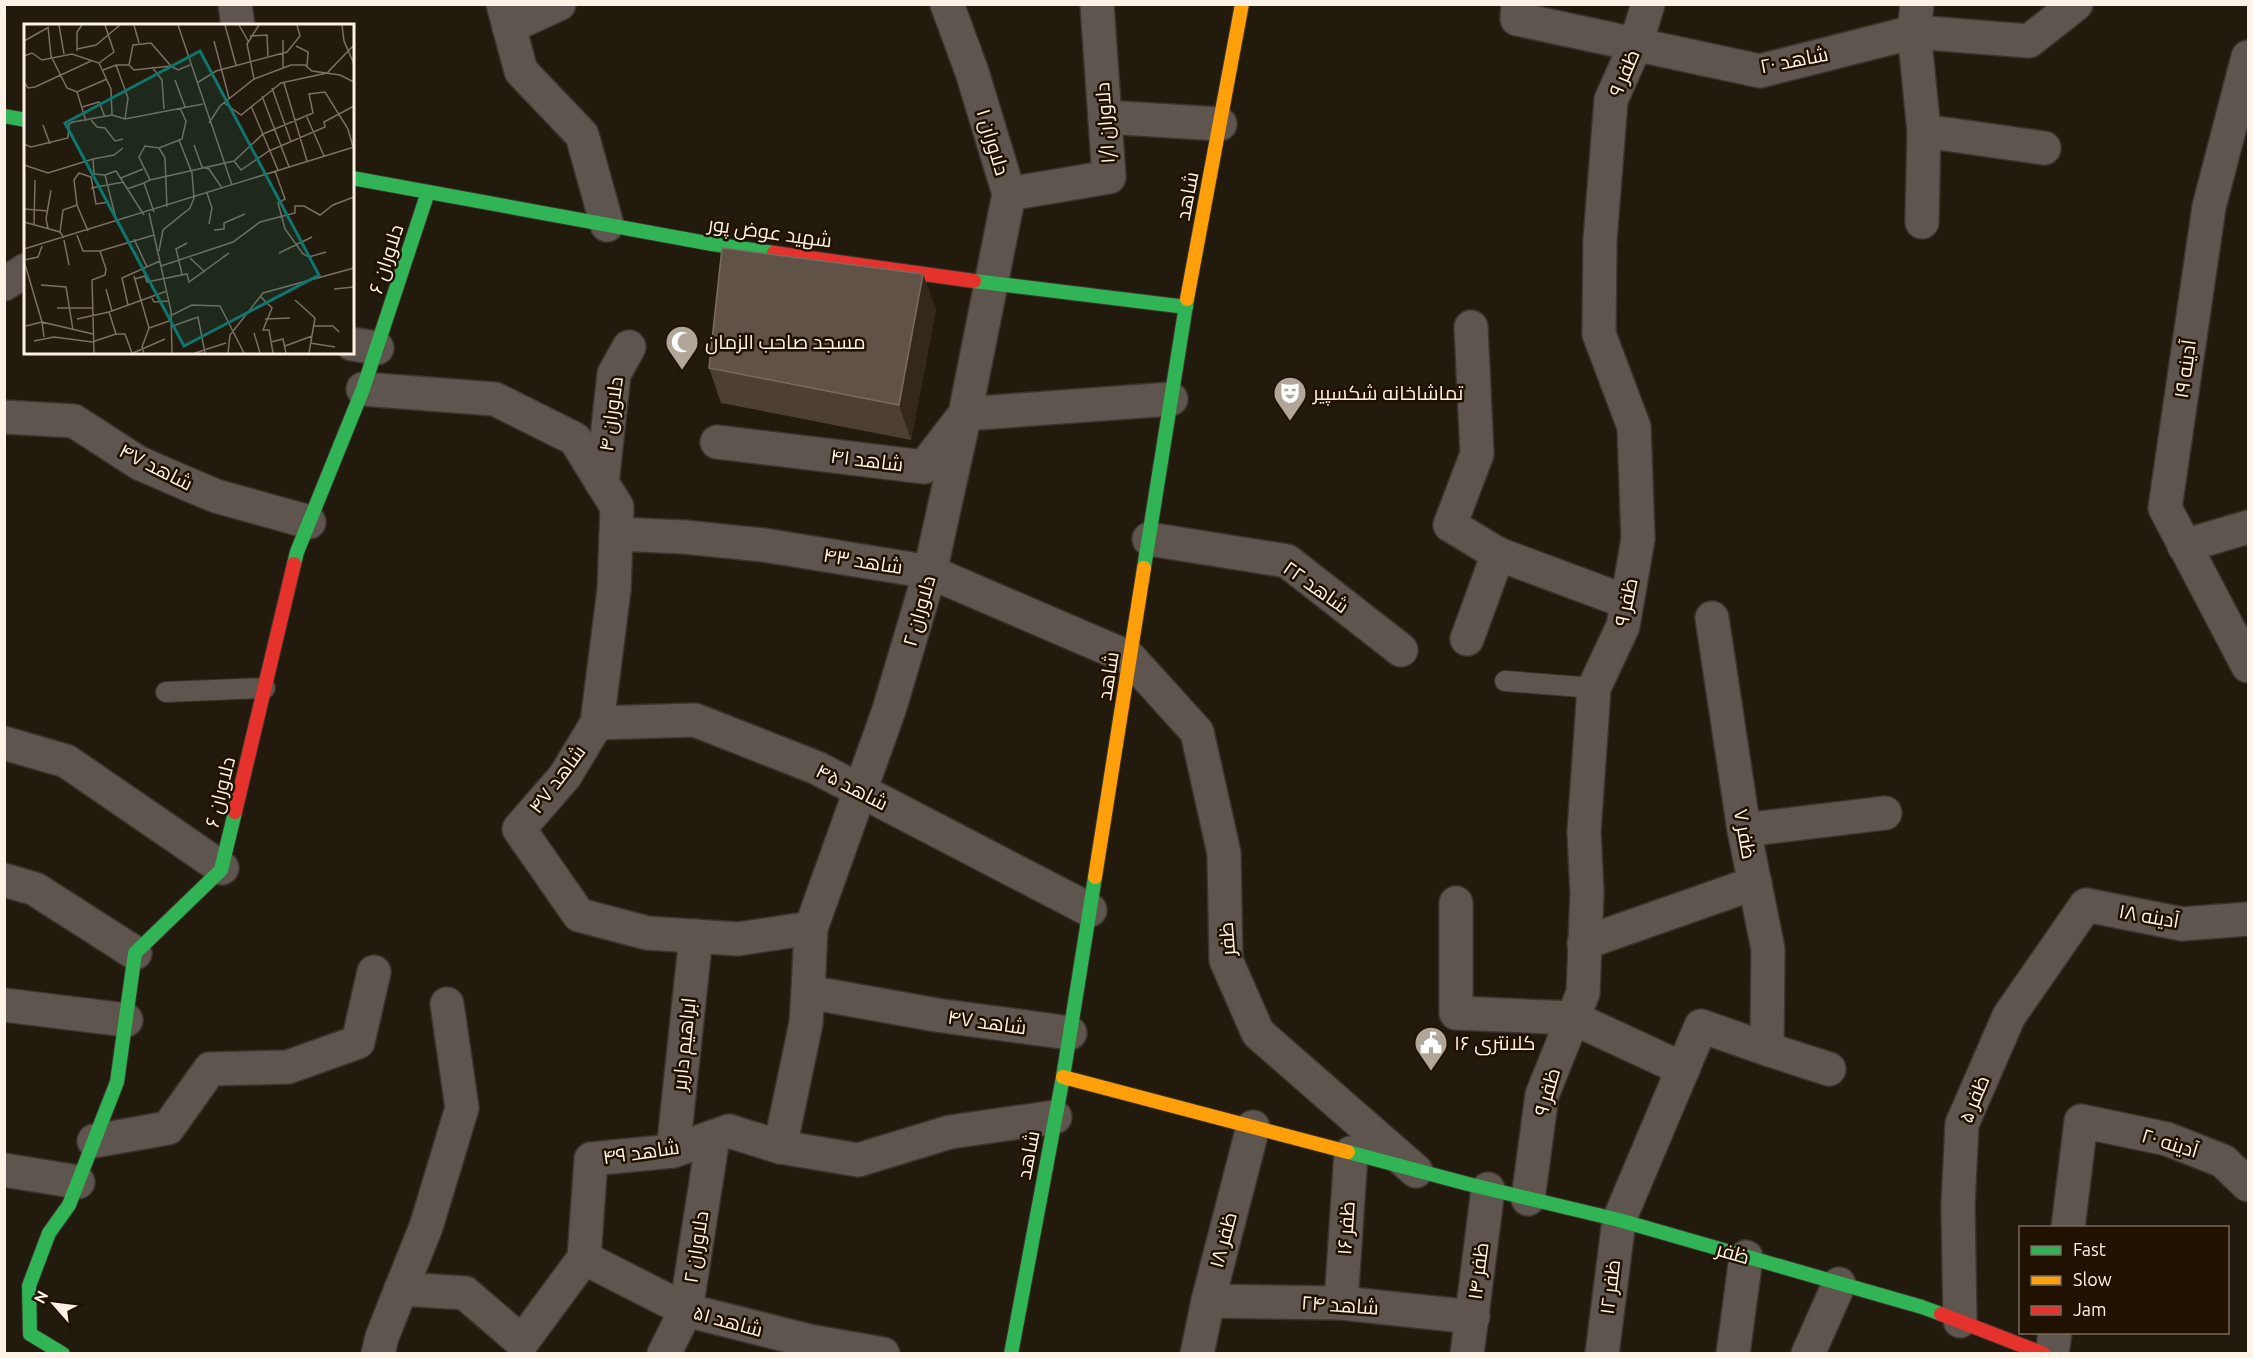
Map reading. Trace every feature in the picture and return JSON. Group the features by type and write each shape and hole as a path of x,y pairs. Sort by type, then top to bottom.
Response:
{"street":[{"path":"235,4 238,24"},
{"path":"559,4 506,16 521,71 582,135 607,225"},
{"name":"دلاوران ۱","path":"947,4 972,72 1009,194 990,283"},
{"name":"دلاوران ۱/۱","path":"1009,194 1109,177 1097,4"},
{"name":"شاهد","path":"1011,1353 1063,1077 1186,307 1242,4"},
{"name":"شاهد ۲۰","path":"1518,4 1517,19 1760,71 1916,19 2029,41 2076,4"},
{"name":"ظفر ۹","path":"1528,1199 1542,1095 1582,993 1587,893 1584,832 1594,688 1623,626 1638,539 1634,427 1599,334 1600,240 1611,100 1636,44 1648,4"},
{"path":"1916,19 1924,131 1922,222"},
{"name":"آدینه ۱۹","path":"2248,57 2209,207 2164,508 2248,666"},
{"path":"4,116 24,120"},
{"path":"1105,117 1220,124"},
{"path":"1924,131 2044,147"},
{"name":"شهید عوض پور","path":"354,178 712,244 990,283 1186,307"},
{"name":"دلاوران ۶","path":"222,867 297,552 363,389 365,346 428,192"},
{"path":"4,284 24,271"},
{"name":"دلاوران ۲","path":"811,928 889,710 930,572 965,414 990,283"},
{"path":"1471,327 1477,454 1450,525 1498,554 1627,602"},
{"name":"دلاوران ۴","path":"602,483 614,374 628,347"},
{"name":"شاهد ۴۷","path":"363,389 495,399 575,439 617,507 614,590 597,723 565,776 519,829 579,915 647,933 738,939 811,928"},
{"path":"965,414 1171,399"},
{"name":"شاهد ۴۱","path":"717,442 924,467 965,414"},
{"name":"شاهد ۴۷","path":"4,417 74,421 139,463 192,486 216,496 309,522"},
{"path":"2184,546 2248,527"},
{"name":"شاهد ۴۳","path":"616,534 684,537 765,545 930,572 1130,658"},
{"name":"شاهد ۲۲","path":"1149,539 1287,561 1401,650"},
{"path":"1467,639 1498,554"},
{"name":"ظفر ۷","path":"1712,618 1744,830 1768,949 1767,1049"},
{"name":"ظفر","path":"1130,658 1197,732 1224,853 1226,960 1258,1033 1416,1171"},
{"name":"شاهد ۴۵","path":"597,723 695,720 818,768 1090,910"},
{"path":"4,743 66,761 222,867 135,953 117,1082 69,1205 49,1233 29,1286 30,1334 63,1353"},
{"path":"1744,830 1885,813"},
{"path":"4,880 35,889 135,953"},
{"path":"1584,943 1755,883"},
{"path":"1456,903 1456,1013 1573,1018 1683,1069"},
{"name":"آدینه ۱۸","path":"2086,904 2182,924 2248,919"},
{"name":"ظفر ۵","path":"1960,1321 1958,1205 1962,1124 2010,1016 2086,904"},
{"path":"780,1147 806,1023 811,928"},
{"name":"ابراهیم داربر","path":"673,1151 696,936"},
{"path":"94,1141 168,1128 210,1069 288,1067 358,1042 374,972"},
{"name":"شاهد ۴۷","path":"808,992 936,1015 1070,1033"},
{"path":"378,1353 381,1337 426,1227 462,1108 447,1004"},
{"path":"4,1005 126,1020"},
{"path":"1619,1220 1701,1026 1829,1070"},
{"name":"ظفر","path":"1063,1077 1416,1171 1619,1220 1922,1307 1960,1321 1997,1345 2044,1353"},
{"name":"شاهد ۴۹","path":"584,1258 591,1159 673,1151 729,1131 780,1147 858,1160 950,1132 1055,1117"},
{"name":"آدینه ۲۰","path":"2068,1226 2081,1120 2167,1139 2223,1161 2248,1185"},
{"name":"ظفر ۱۸","path":"1197,1353 1208,1301 1253,1127"},
{"name":"دلاوران ۲","path":"664,1353 686,1310 713,1137"},
{"name":"ظفر ۱۶","path":"1341,1303 1352,1153"},
{"path":"4,1170 78,1182"},
{"name":"ظفر ۱۴","path":"1467,1353 1488,1189"},
{"name":"ظفر ۱۲","path":"1602,1353 1619,1220"},
{"path":"1733,1353 1746,1257"},
{"path":"402,1288 465,1293 524,1348 584,1258"},
{"name":"شاهد ۵۱","path":"584,1258 686,1310 808,1347 883,1353"},
{"path":"1808,1353 1839,1284"},
{"name":"شاهد ۲۴","path":"1208,1301 1341,1303 1473,1317"},
{"path":"2052,1353 2055,1334"}],"lane":[{"path":"1505,681 1594,688"},
{"path":"166,692 265,688"}],"building":[{"path":"722,248 923,274 899,405 709,368"}],"traffic: fast":[{"path":"4,116 24,120"},
{"path":"354,178 712,244 774,253"},
{"path":"294,564 363,389 428,192"},
{"path":"974,281 1186,307"},
{"path":"1144,568 1187,299"},
{"path":"63,1354 30,1334 29,1286 49,1233 69,1205 117,1082 135,953 221,870 235,812"},
{"path":"1011,1354 1063,1077 1095,877"},
{"path":"1348,1152 1468,1184 1619,1220 1941,1314"}],"traffic: slow":[{"path":"1187,299 1242,4"},
{"path":"1095,877 1144,568"},
{"path":"1063,1077 1348,1152"}],"traffic: jam":[{"path":"774,253 974,281"},
{"path":"235,812 294,564"},
{"path":"1941,1314 2044,1354"}],"place":[{"name":"مسجد صاحب الزمان","path":"682,371"},
{"name":"تماشاخانه شکسپیر","path":"1290,422"},
{"name":"کلانتری ۱۶","path":"1431,1072"}]}
